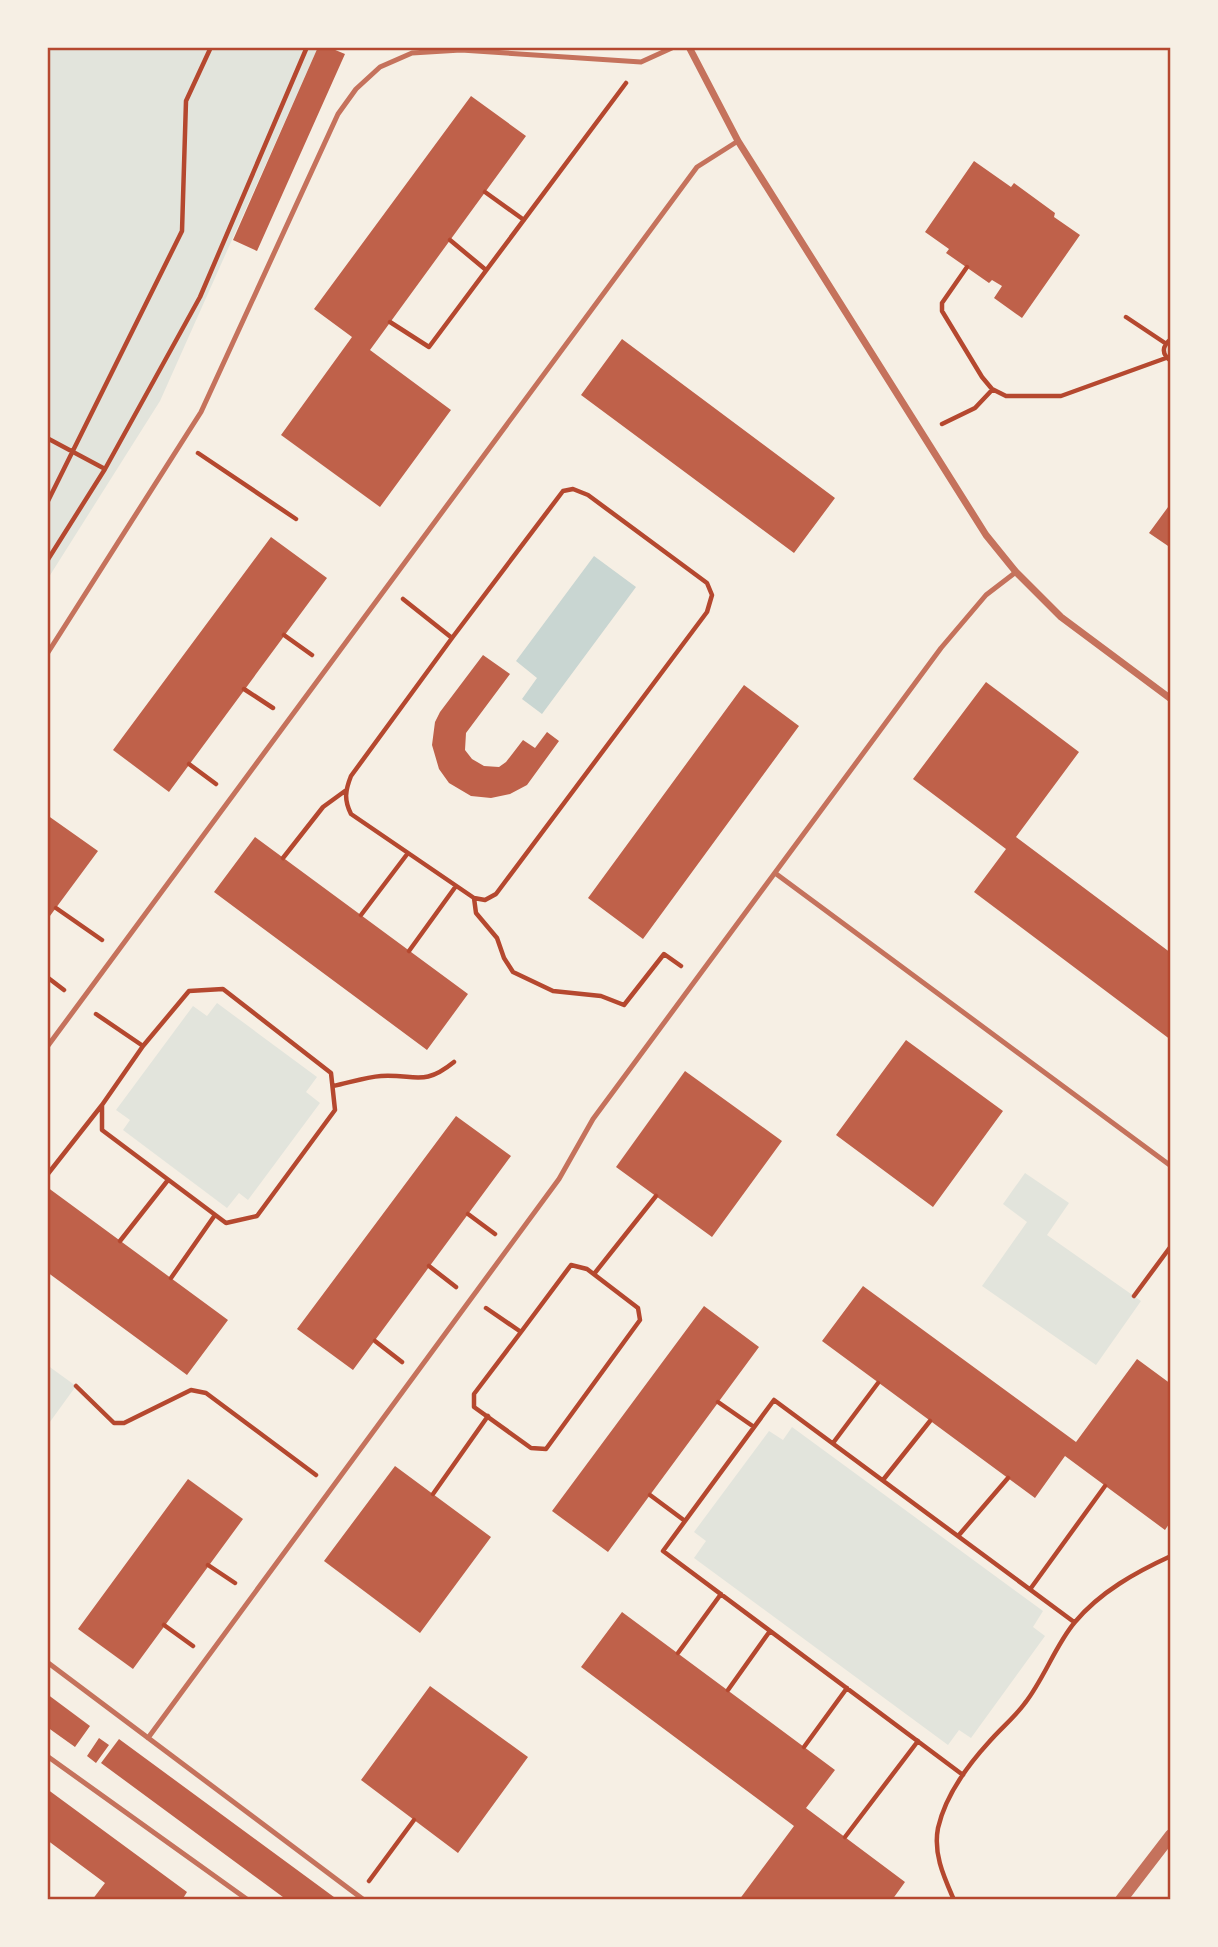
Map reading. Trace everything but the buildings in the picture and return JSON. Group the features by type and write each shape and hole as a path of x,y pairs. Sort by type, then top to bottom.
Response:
{"street":[{"path":"689,47 738,141 964,502 1016,572 1061,617 1171,699"},
{"path":"1121,1900 1171,1835"}],"lane":[{"path":"47,654 201,412 338,114 356,89 380,68 412,53 461,50 641,62 674,47"},
{"path":"47,1047 697,167 738,141"},
{"path":"148,1738 512,1245 559,1179 593,1119 941,648 986,595 1016,572"},
{"path":"775,873 1171,1166"},
{"path":"47,1662 364,1900"},
{"path":"47,1756 248,1900"}],"path":[{"path":"47,503 182,231 186,101 211,47"},
{"path":"47,561 105,469 200,297 307,47"},
{"path":"390,322 429,347 641,62"},
{"path":"485,192 524,220"},
{"path":"450,240 486,270"},
{"path":"967,267 942,303 942,311 982,377 992,390 1006,396 1060,396 1168,359 1163,351 1165,344 1171,339"},
{"path":"1125,317 1165,344"},
{"path":"956,416 975,408 992,390"},
{"path":"47,438 105,469"},
{"path":"183,442 296,519"},
{"path":"573,489 588,495 707,583 712,595 706,612 496,894 485,900 474,898 351,814 346,804 345,790 351,776 452,638 564,491 573,489"},
{"path":"386,585 452,638"},
{"path":"284,635 327,666"},
{"path":"244,689 288,719"},
{"path":"189,764 231,795"},
{"path":"284,858 323,807 345,790"},
{"path":"361,915 408,853"},
{"path":"409,951 456,886"},
{"path":"474,898 476,913 497,938 504,958 513,972 552,991 601,996 624,1005 664,954 697,977"},
{"path":"56,908 117,951"},
{"path":"47,1175 102,1105 143,1046 189,991 223,989 331,1073 335,1110 257,1216 226,1223 102,1130 102,1105"},
{"path":"80,1002 143,1046"},
{"path":"333,1086 379,1076 430,1078 454,1062"},
{"path":"120,1241 168,1180"},
{"path":"594,1274 656,1196"},
{"path":"468,1214 512,1245"},
{"path":"171,1278 215,1215"},
{"path":"1134,1296 1171,1246"},
{"path":"571,1265 587,1269 594,1274 638,1308 640,1320 546,1449 531,1448 474,1407 474,1394 571,1265"},
{"path":"429,1266 521,1332"},
{"path":"375,1341 416,1374"},
{"path":"833,1443 878,1383"},
{"path":"76,1386 114,1423 124,1423 191,1390 206,1394 333,1488"},
{"path":"963,1775 663,1551 774,1400 1074,1622"},
{"path":"718,1402 754,1427"},
{"path":"433,1494 488,1416"},
{"path":"883,1480 930,1420"},
{"path":"959,1535 1008,1478"},
{"path":"1031,1588 1105,1486"},
{"path":"650,1495 685,1521"},
{"path":"954,1900 942,1873 937,1839 945,1808 963,1775 987,1743 1025,1703 1074,1622 1116,1585 1171,1556"},
{"path":"208,1565 253,1596"},
{"path":"678,1653 721,1594"},
{"path":"164,1625 208,1657"},
{"path":"728,1690 770,1631"},
{"path":"804,1747 847,1688"},
{"path":"845,1837 918,1741"},
{"path":"358,1895 414,1820"}],"shaded area":[{"path":"47,47 318,47 160,401 47,580"},
{"path":"594,556 636,587 542,714 522,699 537,678 516,661"},
{"path":"217,1003 317,1077 306,1092 320,1103 248,1200 239,1193 227,1208 123,1130 130,1120 116,1110 193,1006 207,1016"},
{"path":"1025,1173 1069,1203 1047,1235 1141,1301 1096,1365 982,1286 1027,1222 1003,1204"},
{"path":"47,1365 76,1386 47,1426"},
{"path":"792,1427 1043,1611 1033,1627 1045,1636 971,1738 959,1730 948,1745 694,1558 706,1541 694,1532 769,1431 783,1440"}]}
